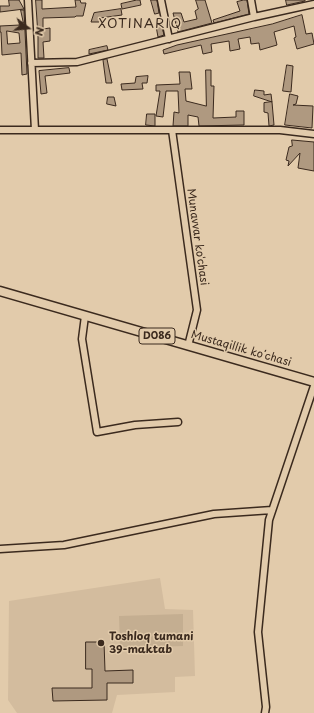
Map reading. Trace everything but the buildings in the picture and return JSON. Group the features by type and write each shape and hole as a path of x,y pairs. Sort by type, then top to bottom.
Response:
{"main road":[{"name":"Mustaqillik koʻchasi","path":"0,291 314,382"}],"street":[{"path":"28,0 35,130"},
{"path":"161,0 169,39"},
{"path":"251,0 254,18"},
{"path":"31,63 78,62 314,4"},
{"path":"0,130 280,130 314,134"},
{"name":"Munavvar ko'chasi","path":"172,130 197,310 188,346"},
{"path":"85,316 82,339 97,432 135,425 178,422"},
{"path":"265,713 266,707 258,632 269,520 314,386"},
{"path":"0,549 64,545 214,514 272,510"}],"shaded area":[{"name":"Toshloq tumani 39-maktab","path":"160,578 165,609 193,610 195,676 175,677 175,692 117,695 112,713 17,713 8,700 9,601"},
{"path":"183,614 183,646 120,648 119,616"}],"place":[{"name":"Toshloq tumani 39-maktab","path":"101,643"}],"district":[{"name":"XOTINARIQ","path":"140,24"}]}
